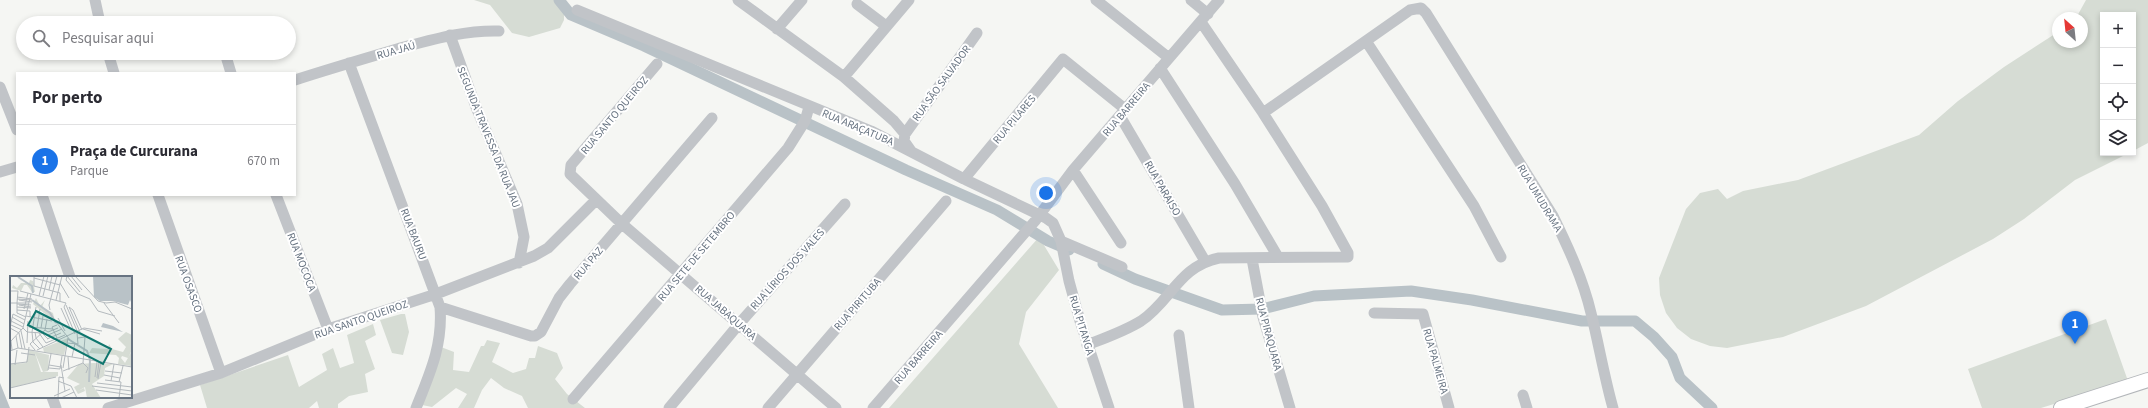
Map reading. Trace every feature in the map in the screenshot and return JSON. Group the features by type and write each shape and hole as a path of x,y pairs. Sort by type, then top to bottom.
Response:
{"main road":[{"path":"2061,408 2084,405 2148,380"}],"street":[{"path":"95,0 98,16"},
{"path":"738,0 844,77 894,121 905,134 904,141 911,151"},
{"path":"777,29 802,0"},
{"path":"844,77 909,0"},
{"path":"1096,0 1169,58"},
{"path":"1087,345 1141,321 1174,286 1205,261 1219,258 1348,257 1348,253 1322,206 1262,113 1204,18 1191,0"},
{"name":"RUA BARREIRA","path":"873,408 1037,218 1073,170 1219,0"},
{"path":"857,4 886,26"},
{"name":"RUA UMUDRAMA","path":"1366,41 1410,10 1421,8 1426,13 1553,216 1568,246 1591,312 1601,366 1613,408"},
{"name":"RUA ARAÇATUBA","path":"576,10 809,107 871,131 1037,218 1053,223 1061,241"},
{"name":"RUA JAÚ","path":"296,80 349,63 450,35 468,32 499,32"},
{"name":"RUA SÃO SALVADOR","path":"905,134 977,33"},
{"name":"SEGUNDA TRAVESSA DA RUA JAU","path":"450,35 476,107 517,204 524,237 519,263"},
{"path":"1262,113 1366,41 1474,206 1502,257"},
{"name":"RUA PILARES","path":"964,179 1063,59 1123,113"},
{"path":"110,60 114,72"},
{"path":"227,60 231,72"},
{"name":"RUA BAURU","path":"349,63 440,307 442,327 439,345 416,408"},
{"name":"RUA SANTO QUEIROZ","path":"571,165 657,64"},
{"path":"1160,68 1235,184 1278,258"},
{"path":"0,87 16,127"},
{"name":"RUA SETE DE SETEMBRO","path":"573,399 788,148 805,121 809,107"},
{"name":"RUA PARAISO","path":"1123,113 1205,261"},
{"name":"RUA PAZ","path":"440,307 535,336 543,328 559,298 621,223 712,118"},
{"name":"RUA JABAQUARA","path":"571,165 570,174 574,180 621,223 798,373 836,408"},
{"path":"0,172 16,166"},
{"path":"1073,170 1121,243"},
{"path":"42,196 70,276"},
{"name":"RUA OSASCO","path":"158,196 221,373"},
{"name":"RUA MOCOCA","path":"276,196 328,329"},
{"name":"RUA SANTO QUEIROZ","path":"112,405 221,373 328,329 436,294 519,263 548,248 596,200"},
{"name":"RUA PIRITUBA","path":"768,408 946,201"},
{"name":"RUA LÍRIOS DOS VALES","path":"670,408 739,324 845,204"},
{"path":"1061,241 1122,267"},
{"name":"RUA PITANGA","path":"1061,241 1069,281 1087,345 1109,408"},
{"name":"RUA PIRAQUARA","path":"1252,258 1263,317 1290,408"},
{"name":"RUA PALMEIRA","path":"1374,313 1423,314 1449,408"},
{"path":"1179,335 1189,408"},
{"path":"1523,395 1527,408"},
{"path":"52,398 56,408"}],"shaded area":[{"path":"474,0 564,0 564,20 560,28 529,37 512,33 490,5"},
{"path":"2086,0 2148,0 2148,143 2136,149 2136,12 2100,12 2100,156 2123,156 2075,180 2024,219 1993,239 1866,306 1783,337 1727,348 1710,346 1691,339 1677,328 1666,313 1660,295 1659,278 1686,209 1700,193 1718,189 1727,199 1743,191 1798,180 1919,135 1958,101 2004,67 2052,36 2052,48 2088,48 2088,12 2079,12"},
{"path":"1039,237 1059,270 1026,312 1019,344 1058,408 889,408"},
{"path":"405,314 409,332 403,355 392,353 380,320"},
{"path":"2106,319 2128,381 2041,408 1982,408 1968,369"},
{"path":"373,324 376,335 365,341 375,369 365,374 368,392 349,396 338,404 338,408 319,408 317,401 309,408 207,408 200,385 288,355 299,387 327,370 322,354 333,348 340,368 354,363 347,335"},
{"path":"487,340 500,343 492,362 513,373 526,369 529,358 535,358 538,346 557,353 563,368 555,379 567,394 585,408 528,408 522,396 504,388 491,378 482,390 474,408 458,408 467,394 456,388 432,407 422,405 441,347 454,352 453,370 469,372 481,346 484,346"},
{"path":"0,383 10,408 0,408"}],"waterway":[{"path":"559,0 571,15 644,46 906,170 997,210 1048,241 1069,250"},
{"path":"1103,264 1135,279 1222,310 1262,309 1314,296 1411,291 1472,300 1582,321 1635,321 1654,337 1672,357 1680,378 1712,408"}],"place":[{"name":"Praça de Curcurana","path":"2075,344"}]}
